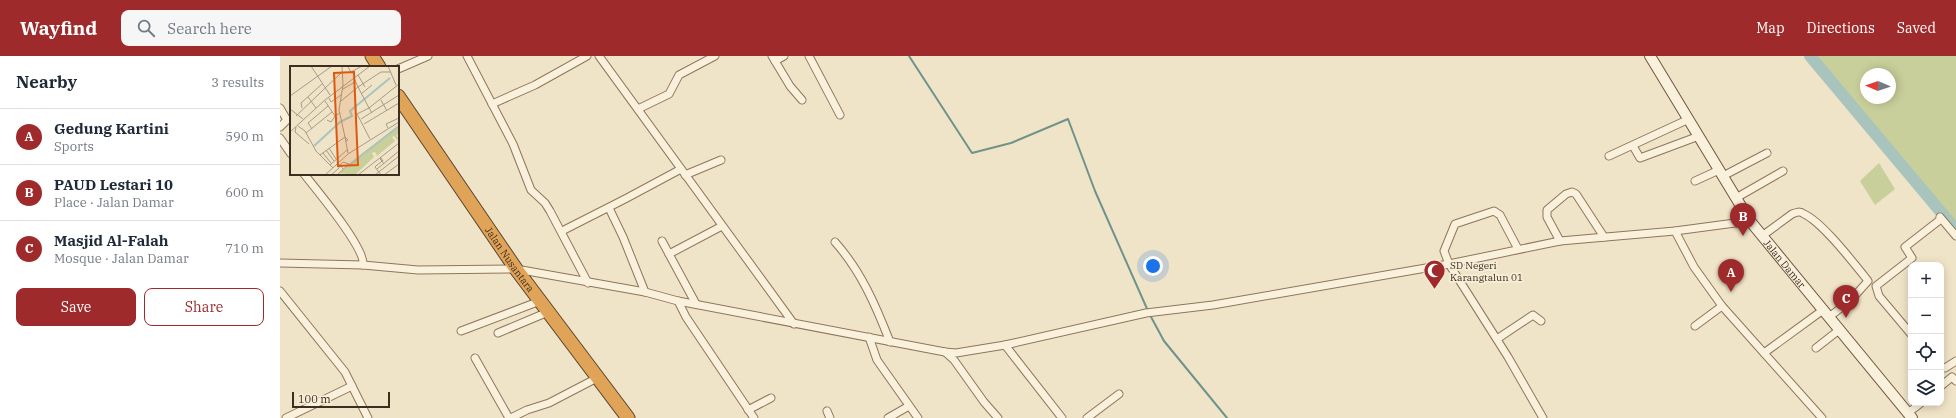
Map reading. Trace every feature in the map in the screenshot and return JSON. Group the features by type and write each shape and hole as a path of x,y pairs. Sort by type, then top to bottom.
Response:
{"highway":[{"path":"372,56 378,66"},
{"name":"Jalan Nusantara","path":"399,97 516,269 628,418"}],"street":[{"path":"399,69 428,56"},
{"path":"467,56 513,144 531,190 545,203 562,231 588,283"},
{"path":"492,104 535,85 587,56"},
{"path":"599,56 794,324"},
{"path":"638,109 670,94 679,75 715,56"},
{"path":"784,56 774,59 802,100"},
{"path":"809,56 840,115"},
{"name":"Jalan Damar","path":"1650,56 1750,222 1910,416"},
{"path":"280,108 287,122 280,127"},
{"path":"1609,156 1689,120"},
{"path":"1633,146 1640,158 1699,136"},
{"path":"280,138 290,153"},
{"path":"1695,181 1721,173 1766,153"},
{"path":"685,175 721,160"},
{"path":"562,231 609,208 681,169"},
{"path":"1736,198 1783,171"},
{"path":"305,175 356,244 364,260 363,264"},
{"path":"1560,241 1547,217 1547,210 1570,192 1576,194 1604,237"},
{"path":"609,208 623,237 645,292"},
{"path":"1518,249 1500,215 1496,212 1489,212 1454,224 1444,251 1449,264 1497,339 1543,418"},
{"path":"1762,236 1792,214 1800,212 1811,217 1840,247 1868,282 1876,289 1879,296 1908,330"},
{"path":"1876,289 1877,284 1912,258 1905,247 1941,218 1956,236"},
{"path":"280,263 363,264 418,270 516,269 645,292 678,301 794,324 956,353 1005,345 1150,312 1213,305 1449,264 1560,241 1675,231 1750,222"},
{"path":"669,254 722,226"},
{"path":"1675,231 1694,267 1722,306 1822,418"},
{"path":"662,241 696,304"},
{"path":"835,242 854,267 871,296 890,342"},
{"path":"1764,353 1826,313 1850,301 1868,282"},
{"path":"280,290 328,353 342,368 368,418"},
{"path":"461,331 540,301"},
{"path":"678,301 686,317 754,418"},
{"path":"1695,326 1722,306"},
{"path":"498,333 548,312"},
{"path":"1497,339 1533,315 1541,322"},
{"path":"1816,348 1839,330"},
{"path":"869,337 877,360 918,418"},
{"path":"1005,345 1062,418"},
{"path":"945,352 954,360 984,402 998,418"},
{"path":"475,358 510,418 527,410 549,403 598,378"},
{"path":"1944,367 1956,361"},
{"path":"1944,370 1954,379 1944,384"},
{"path":"286,418 352,386"},
{"path":"1087,418 1120,394"},
{"path":"748,410 771,398"},
{"path":"888,418 909,406"},
{"path":"1910,416 1918,406"}],"green space":[{"path":"1816,56 1956,56 1956,225"},
{"path":"1879,163 1895,189 1875,205 1860,181"}],"waterway":[{"path":"909,56 972,153 1011,143 1068,119 1095,191 1148,311"},
{"path":"1810,56 1956,230"},
{"path":"1150,315 1164,341 1227,418"}],"place":[{"name":"PAUD Lestari 10","path":"1743,236"},
{"name":"SD Negeri Karangtalun 01","path":"1434,290"},
{"name":"Gedung Kartini","path":"1731,292"},
{"name":"Masjid Al-Falah","path":"1846,318"}]}
